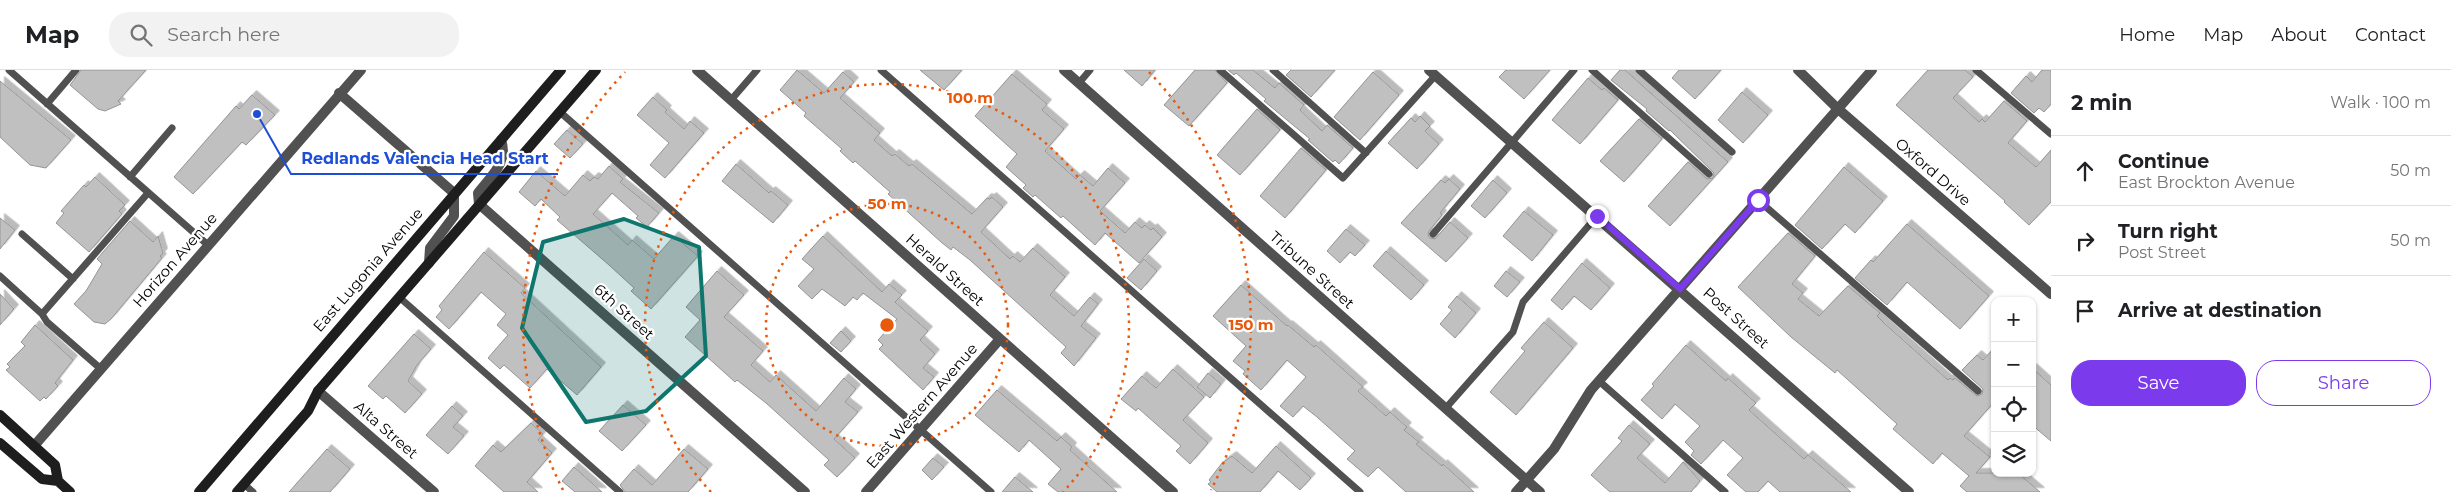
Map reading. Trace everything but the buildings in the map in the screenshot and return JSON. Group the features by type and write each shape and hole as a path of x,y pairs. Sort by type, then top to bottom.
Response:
{"main road":[{"name":"East Lugonia Avenue","path":"199,492 561,70"},
{"path":"237,492 308,411 318,391 596,70"},
{"path":"0,415 55,464 58,481"},
{"path":"0,443 42,479 58,481 70,492"}],"street":[{"name":"Horizon Avenue","path":"34,446 360,70"},
{"name":"Herald Street","path":"697,70 1173,492"},
{"name":"Tribune Street","path":"1064,70 1540,492"},
{"name":"Oxford Drive","path":"1798,70 1837,108 2051,294"},
{"path":"1516,492 1554,449 1582,402 1599,381 1872,70"},
{"name":"Post Street","path":"1432,73 1512,141 1909,492"},
{"path":"339,92 454,193 454,216 430,248 429,263"},
{"path":"480,204 478,193 504,158 505,150 501,140"},
{"name":"6th Street","path":"480,204 805,492"},
{"name":"East Western Avenue","path":"866,492 1000,339"},
{"name":"Alta Street","path":"318,391 434,492"}],"lane":[{"path":"9,70 208,245"},
{"path":"47,104 76,70"},
{"path":"731,100 757,70"},
{"path":"880,70 1360,492"},
{"path":"1079,83 1090,70"},
{"path":"1220,70 1343,178 1432,73"},
{"path":"1273,70 1366,153"},
{"path":"1433,234 1574,70"},
{"path":"1592,70 1709,174"},
{"path":"1639,70 1732,152"},
{"path":"1976,70 2051,134"},
{"path":"560,112 991,492"},
{"path":"130,177 172,128"},
{"path":"42,314 148,193"},
{"path":"1758,200 1978,391"},
{"path":"1445,409 1513,332 1523,302 1597,216"},
{"path":"22,234 73,279"},
{"path":"0,276 42,314 47,322 101,369"},
{"path":"399,297 620,492"},
{"path":"1599,381 1725,492"},
{"path":"244,484 253,492"}],"highlighted area":[{"path":"624,219 699,247 706,356 646,411 586,422 522,328 543,242"}],"place":[{"name":"Redlands Valencia Head Start","path":"257,114"}],"route":[{"path":"1597,216 1680,289 1758,200"}]}
